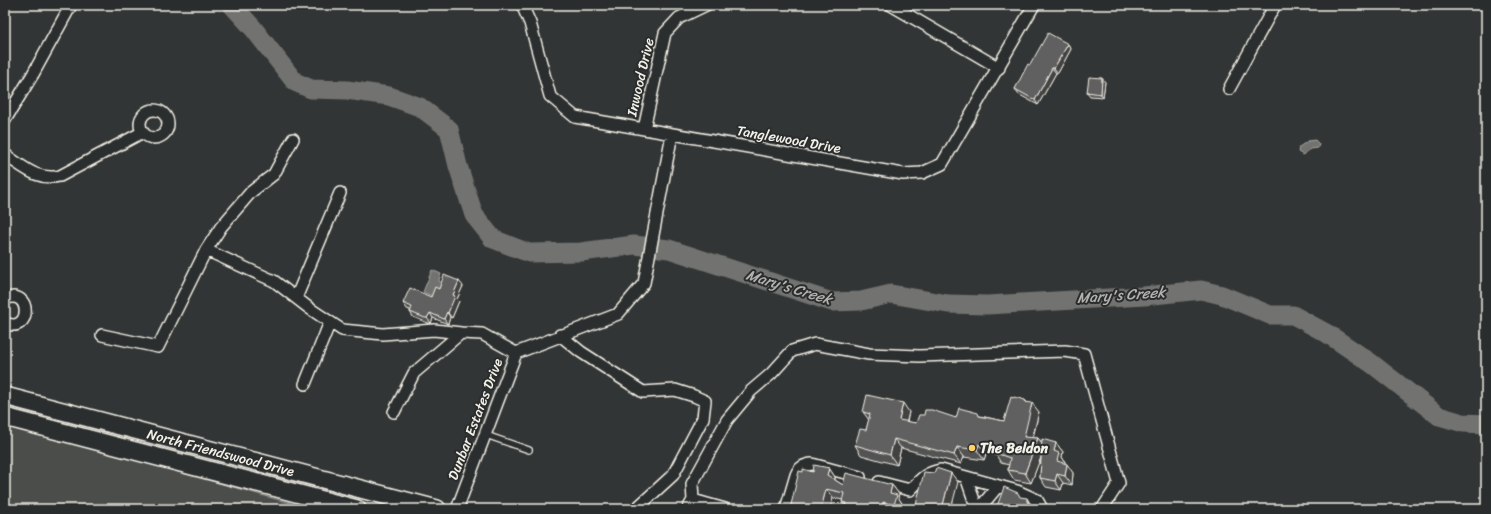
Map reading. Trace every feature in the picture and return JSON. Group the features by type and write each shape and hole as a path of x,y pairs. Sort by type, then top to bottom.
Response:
{"main road":[{"name":"North Friendswood Drive","path":"5,396 438,509"},
{"name":"North Friendswood Drive","path":"5,417 357,509"}],"street":[{"path":"5,120 33,74 71,5"},
{"name":"Tanglewood Drive","path":"522,5 530,23 550,96 575,117 903,174 922,173 942,164 999,68 1034,5"},
{"name":"Inwood Drive","path":"644,129 665,33 679,18 706,5"},
{"path":"890,5 999,68"},
{"path":"1228,89 1275,5"},
{"path":"5,155 36,175 50,178 60,176 142,132"},
{"name":"Dunbar Estates Drive","path":"457,509 516,353 618,314 644,283 672,134"},
{"path":"102,335 158,347 206,250 221,227 251,192 274,174 293,139"},
{"path":"296,298 340,194"},
{"path":"206,250 274,281 342,330 376,333 434,330 482,334 516,353"},
{"path":"5,299 13,297 21,300 24,304 26,312 22,321 18,324 13,325 5,323"},
{"path":"305,384 330,322"},
{"path":"394,412 414,374 461,333"},
{"path":"560,336 581,352 643,392 675,390 705,401 703,418 673,475 637,508"},
{"path":"725,509 690,505 692,484 727,420 751,391 771,374 792,351 815,344 869,354 918,356 1065,351 1084,354 1119,483 1102,509"},
{"path":"786,509 798,469 804,465 812,464 910,490 923,477 931,472 941,470 1017,491 1037,500 1042,509"},
{"path":"966,477 978,509 998,486"}],"lane":[{"path":"486,434 529,450"}],"shaded area":[{"path":"1315,140 1319,144 1318,148 1311,149 1303,155 1298,152 1299,147 1308,141"},
{"path":"432,270 441,274 439,280 441,287 437,289 432,296 423,292"},
{"path":"5,424 312,509 5,509"}],"building":[{"path":"1048,33 1068,44 1054,68 1052,68 1035,100 1015,89 1028,64 1030,65"},
{"path":"1089,77 1102,78 1101,94 1087,92"},
{"path":"444,275 459,281 453,295 455,296 444,319 430,313 427,318 425,318 410,312 412,307 403,303 410,288 431,297 435,287 439,289"},
{"path":"867,395 903,403 899,420 916,423 919,415 924,415 925,410 932,410 956,418 959,408 978,413 979,416 1004,421 1011,397 1014,397 1025,400 1025,402 1032,403 1024,437 1038,438 1025,473 1008,470 1010,458 995,453 996,447 979,444 977,450 957,447 954,455 894,439 890,455 855,445 860,429 866,430 870,414 863,412"},
{"path":"1042,439 1056,443 1054,451 1059,453 1057,461 1067,464 1065,476 1057,474 1055,481 1040,478"},
{"path":"814,465 829,468 827,475 843,485 846,473 892,485 890,493 897,495 894,505 883,502 882,509 845,509 846,503 842,502 844,493 826,489 821,509 790,509 799,471 803,472 803,469 813,472"},
{"path":"936,468 951,473 942,509 915,509 924,472 934,473"},
{"path":"1004,487 1018,493 1020,497 1027,498 1027,502 1029,502 1027,505 1031,506 1030,509 996,509"}],"waterway":[{"name":"Mary's Creek","path":"232,5 253,28 295,82 311,89 347,90 389,96 420,107 449,129 458,166 474,215 493,239 529,253 581,252 634,245 669,249 832,302 861,301 891,294 948,304 987,305 1144,296 1201,290 1222,295 1270,315 1293,315 1328,334 1371,363 1439,416 1463,423 1486,424"}],"place":[{"name":"The Beldon","path":"972,448"}]}
